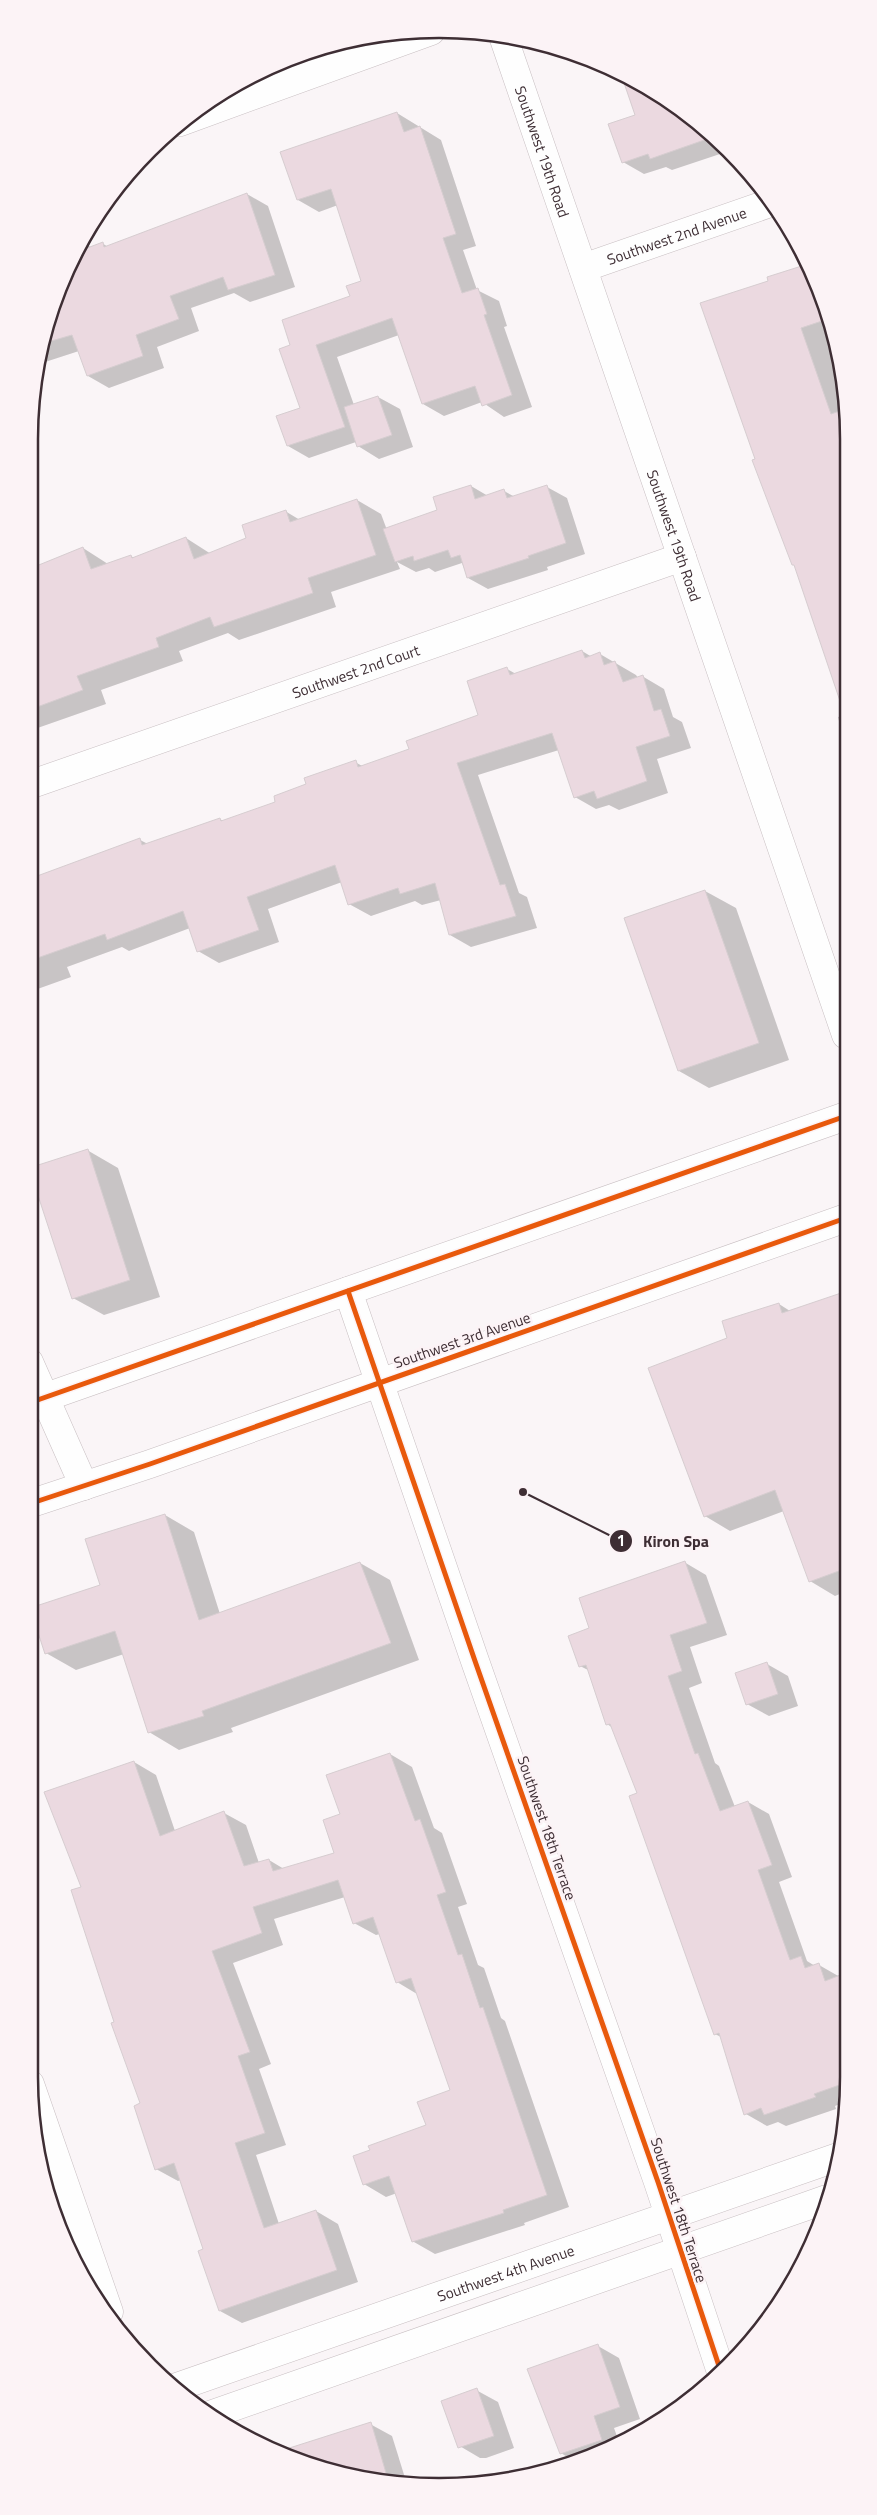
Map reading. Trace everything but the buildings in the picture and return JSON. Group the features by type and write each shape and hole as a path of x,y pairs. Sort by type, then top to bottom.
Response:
{"street":[{"path":"204,113 412,38"},
{"name":"Southwest 19th Road","path":"507,43 840,1018"},
{"name":"Southwest 2nd Avenue","path":"583,268 764,205"},
{"name":"Southwest 2nd Court","path":"38,782 682,557"},
{"path":"38,1400 840,1118"},
{"name":"Southwest 3rd Avenue","path":"38,1501 840,1220"},
{"name":"Southwest 18th Terrace","path":"348,1291 718,2364"},
{"path":"38,1402 84,1486"},
{"path":"39,2109 104,2297"},
{"name":"Southwest 4th Avenue","path":"182,2385 668,2214 831,2159"},
{"path":"219,2412 819,2202"}],"cycle path":[{"path":"38,1400 840,1118"},
{"path":"38,1501 150,1464 840,1220"},
{"path":"348,1291 475,1661 658,2182 718,2364"}],"place":[{"name":"Kiron Spa","path":"523,1492"}]}
